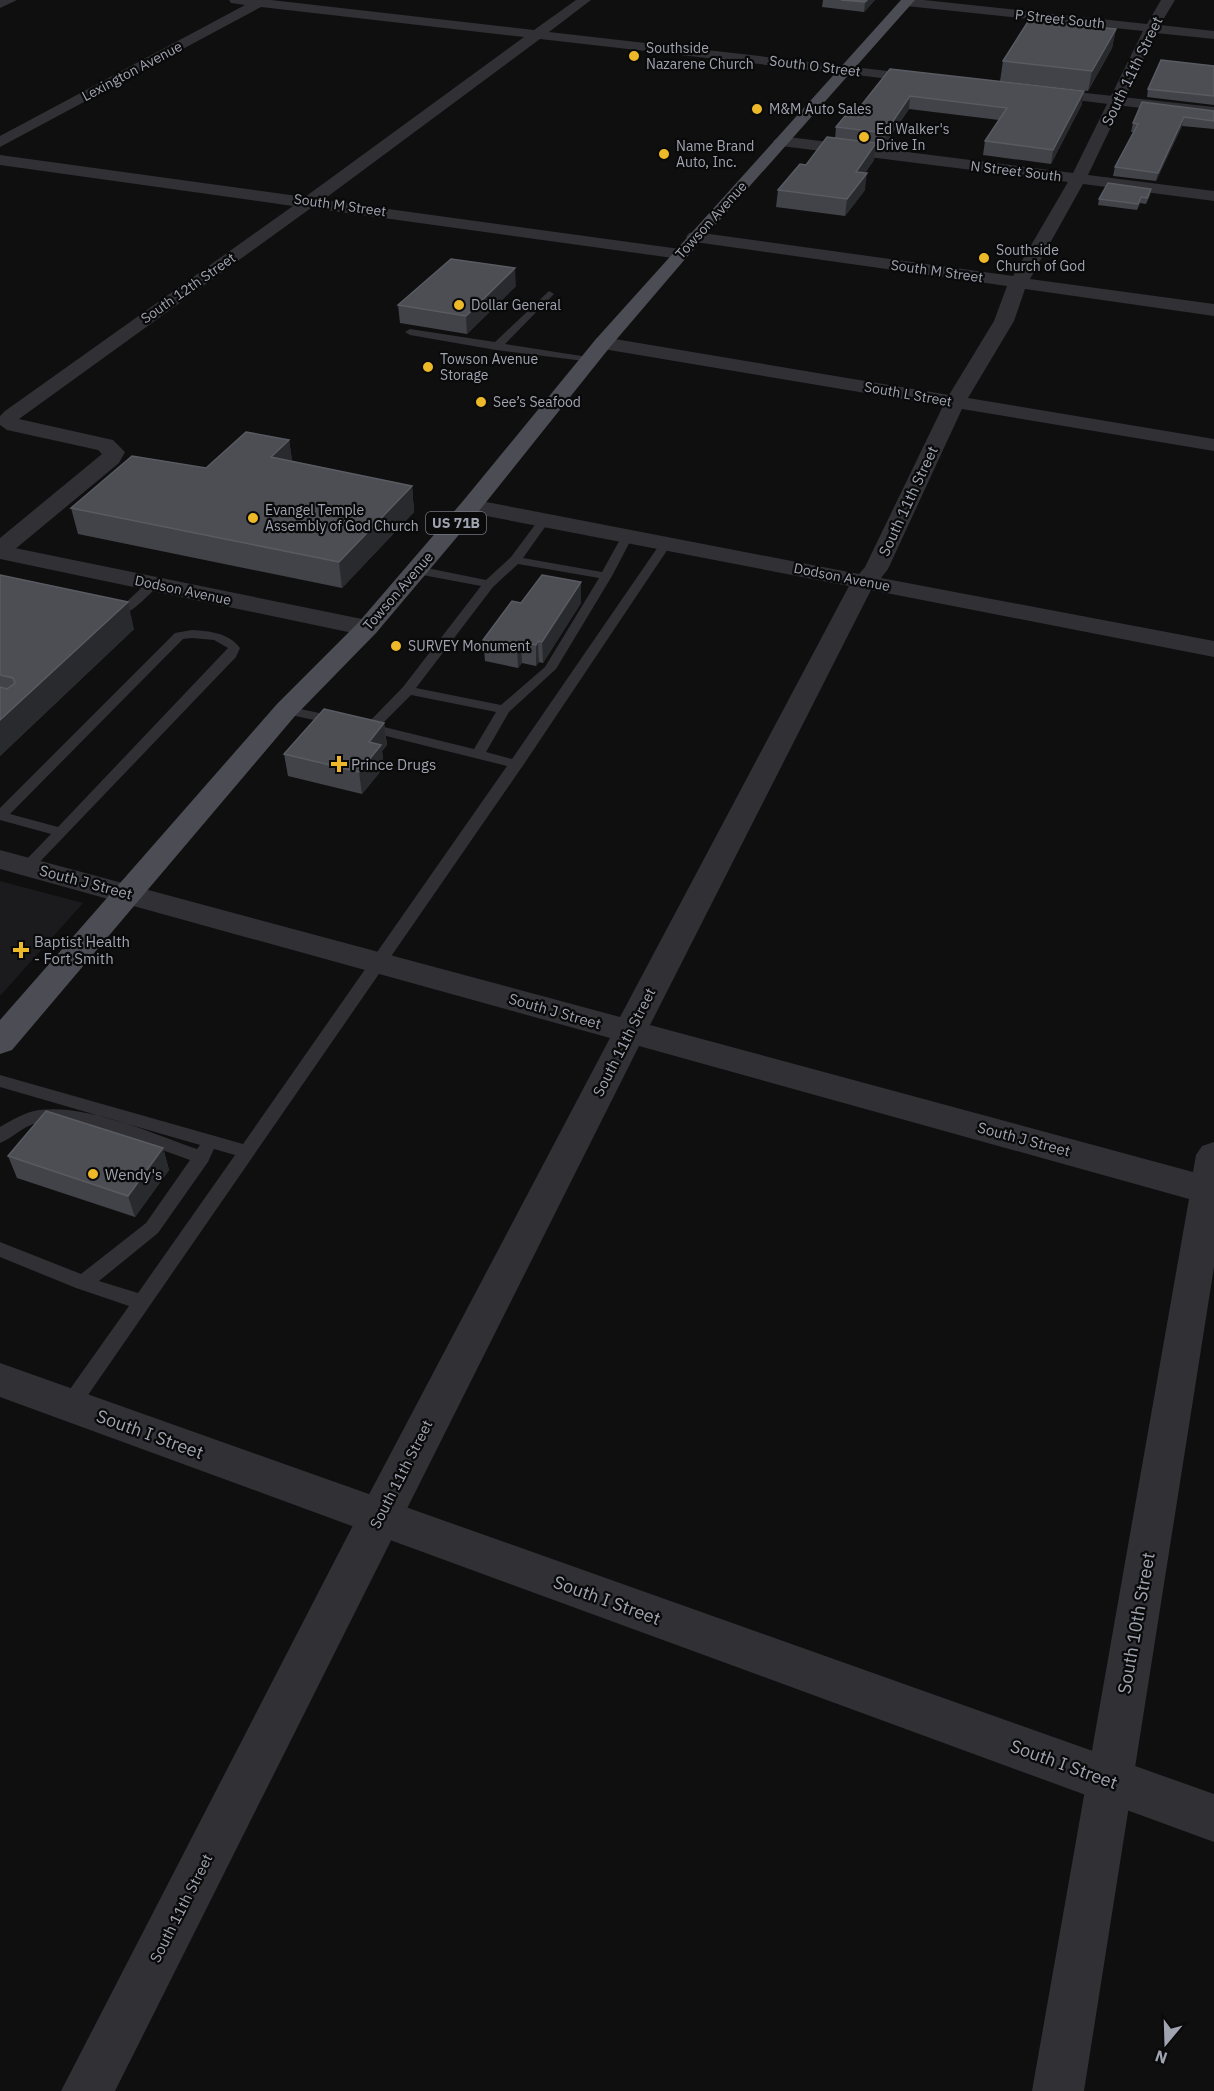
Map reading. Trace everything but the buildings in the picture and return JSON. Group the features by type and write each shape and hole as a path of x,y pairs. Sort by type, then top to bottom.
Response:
{"main road":[{"name":"Towson Avenue","path":"0,1042 286,710 367,628 417,570 687,245 907,1"}],"street":[{"path":"0,4 10,0"},
{"name":"South O Street","path":"236,0 262,1 940,81"},
{"name":"South 12th Street","path":"0,551 111,458 114,452 105,445 14,426 8,420 75,368 310,201 584,0"},
{"name":"South 11th Street","path":"87,2091 629,1031 856,593 876,569 955,402 1004,321 1018,283 1078,179 1151,28 1168,0"},
{"name":"Lexington Avenue","path":"0,142 262,1"},
{"name":"P Street South","path":"907,1 1214,35"},
{"path":"1023,90 1214,112"},
{"name":"N Street South","path":"781,141 1214,196"},
{"name":"South M Street","path":"0,160 310,201 1018,283 1214,310"},
{"name":"South L Street","path":"596,352 955,402 1214,445"},
{"name":"Dodson Avenue","path":"471,506 1214,648"},
{"name":"Dodson Avenue","path":"0,551 367,628"},
{"name":"South J Street","path":"14,863 129,892 629,1031 1212,1179"},
{"name":"South 10th Street","path":"1058,2091 1212,1179"},
{"name":"South I Street","path":"0,1380 1214,1818"}],"lane":[{"path":"496,346 549,294"},
{"path":"410,332 496,346 596,352"},
{"path":"371,728 408,690 489,584 515,560 544,520"},
{"path":"479,753 504,710 550,669 606,576 627,536"},
{"path":"70,1405 517,764 666,543"},
{"path":"515,560 606,576"},
{"path":"417,570 489,584"},
{"path":"96,611 106,614 121,612 153,584"},
{"path":"0,816 179,636 196,633 232,643 234,648 231,654 61,832 14,863"},
{"path":"408,690 504,710"},
{"path":"286,710 479,753 517,764"},
{"path":"0,816 61,832"},
{"path":"0,1081 207,1149"},
{"path":"0,1136 15,1126 37,1117 74,1117 207,1149 247,1152"},
{"path":"84,1283 152,1228 207,1149"},
{"path":"0,1249 84,1283 142,1302"}],"shaded area":[{"name":"Baptist Health - Fort Smith","path":"0,881 83,903 0,996"}],"place":[{"name":"Southside Nazarene Church","path":"634,56"},
{"name":"M&M Auto Sales","path":"757,109"},
{"name":"Ed Walker's Drive In","path":"864,137"},
{"name":"Name Brand Auto, Inc.","path":"664,154"},
{"name":"Southside Church of God","path":"984,258"},
{"name":"Dollar General","path":"459,305"},
{"name":"Towson Avenue Storage","path":"428,367"},
{"name":"See’s Seafood","path":"481,402"},
{"name":"Evangel Temple Assembly of God Church","path":"253,518"},
{"name":"SURVEY Monument","path":"396,646"},
{"name":"Prince Drugs","path":"339,764"},
{"name":"Baptist Health - Fort Smith","path":"21,950"},
{"name":"Wendy's","path":"93,1174"}]}
